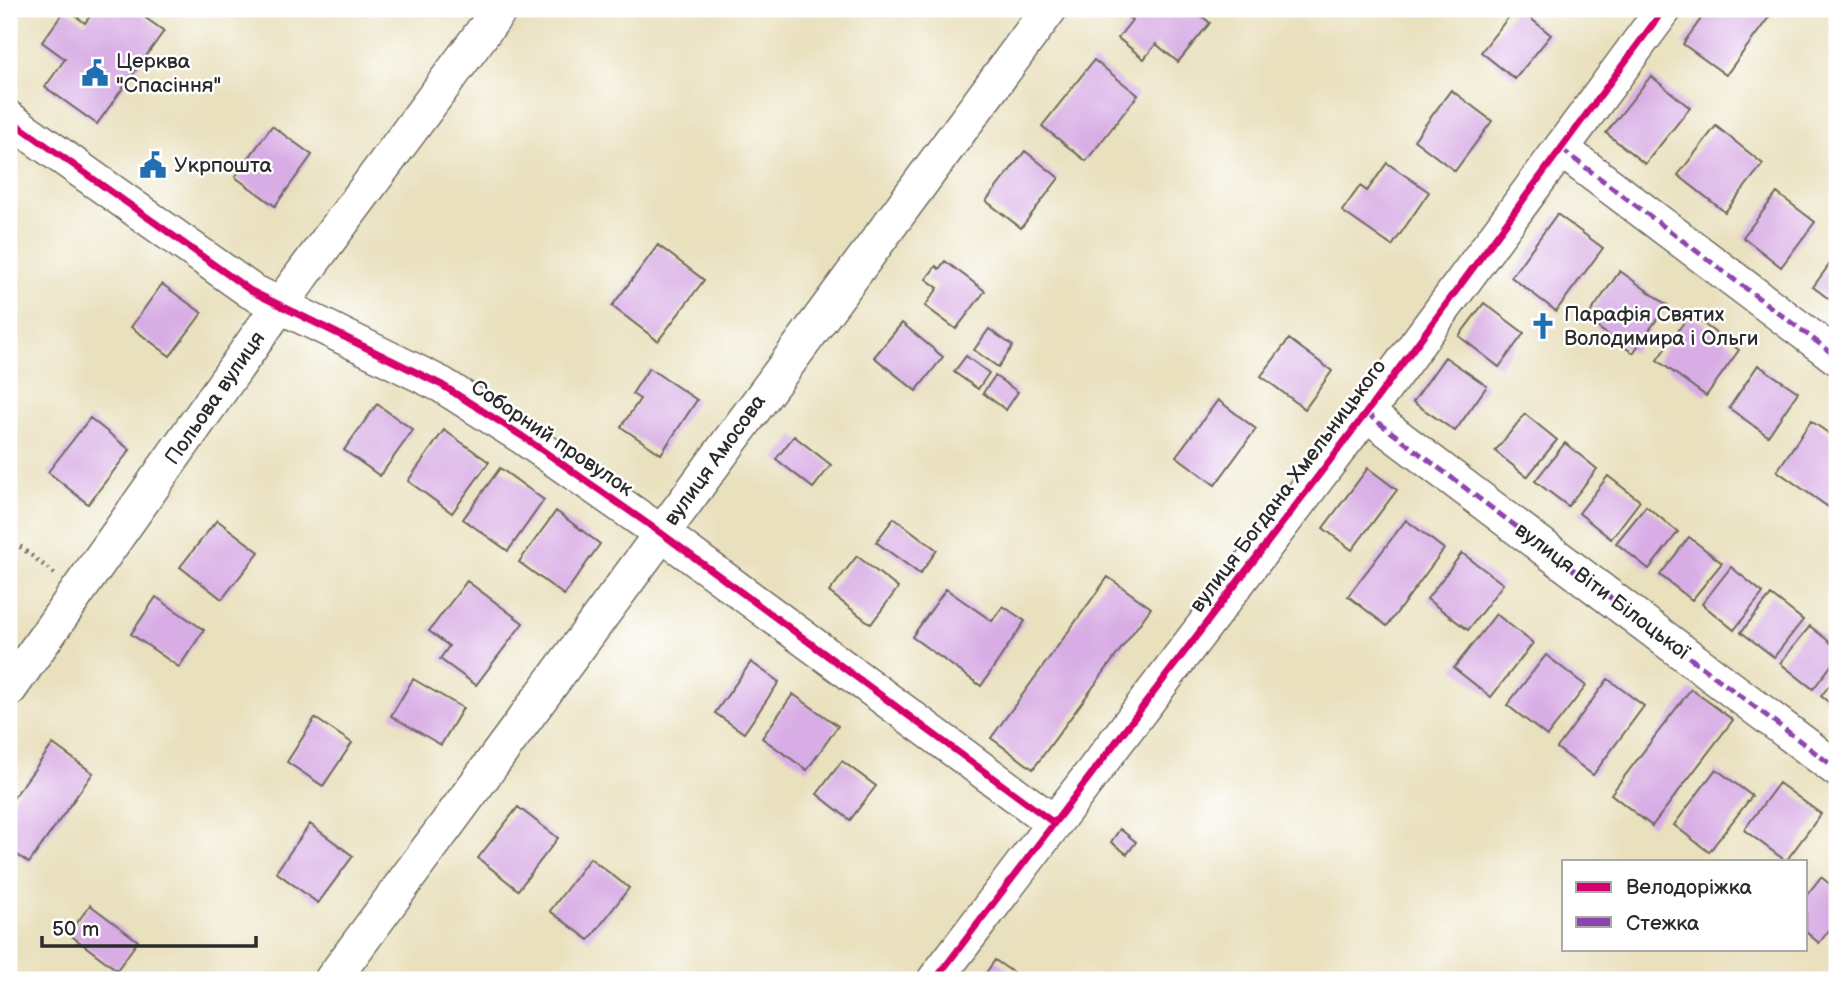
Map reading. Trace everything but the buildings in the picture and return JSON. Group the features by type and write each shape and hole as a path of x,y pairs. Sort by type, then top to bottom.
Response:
{"street":[{"name":"Польова вулиця","path":"9,689 281,306 500,9"},
{"name":"вулиця Амосова","path":"332,980 1049,9"},
{"name":"вулиця Богдана Хмельницького","path":"935,980 1366,413 1664,9"},
{"name":"Соборний провулок","path":"9,119 251,291 442,385 522,436 661,534 1054,823"},
{"path":"1561,149 1837,357"},
{"name":"вулиця Віти Білоцької","path":"1366,413 1837,769"}],"path":[{"path":"9,538 77,591"}],"marked path":[{"path":"1561,149 1837,357"},
{"path":"1366,413 1837,769"}],"cycle path":[{"path":"935,980 1366,413 1664,9"},
{"path":"9,119 251,291 442,385 522,436 661,533 1054,823"}],"place":[{"name":"Церква \"Спасіння\"","path":"95,73"},
{"name":"Укрпошта","path":"153,165"},
{"name":"Парафія Святих Володимира і Ольги","path":"1543,326"}]}
